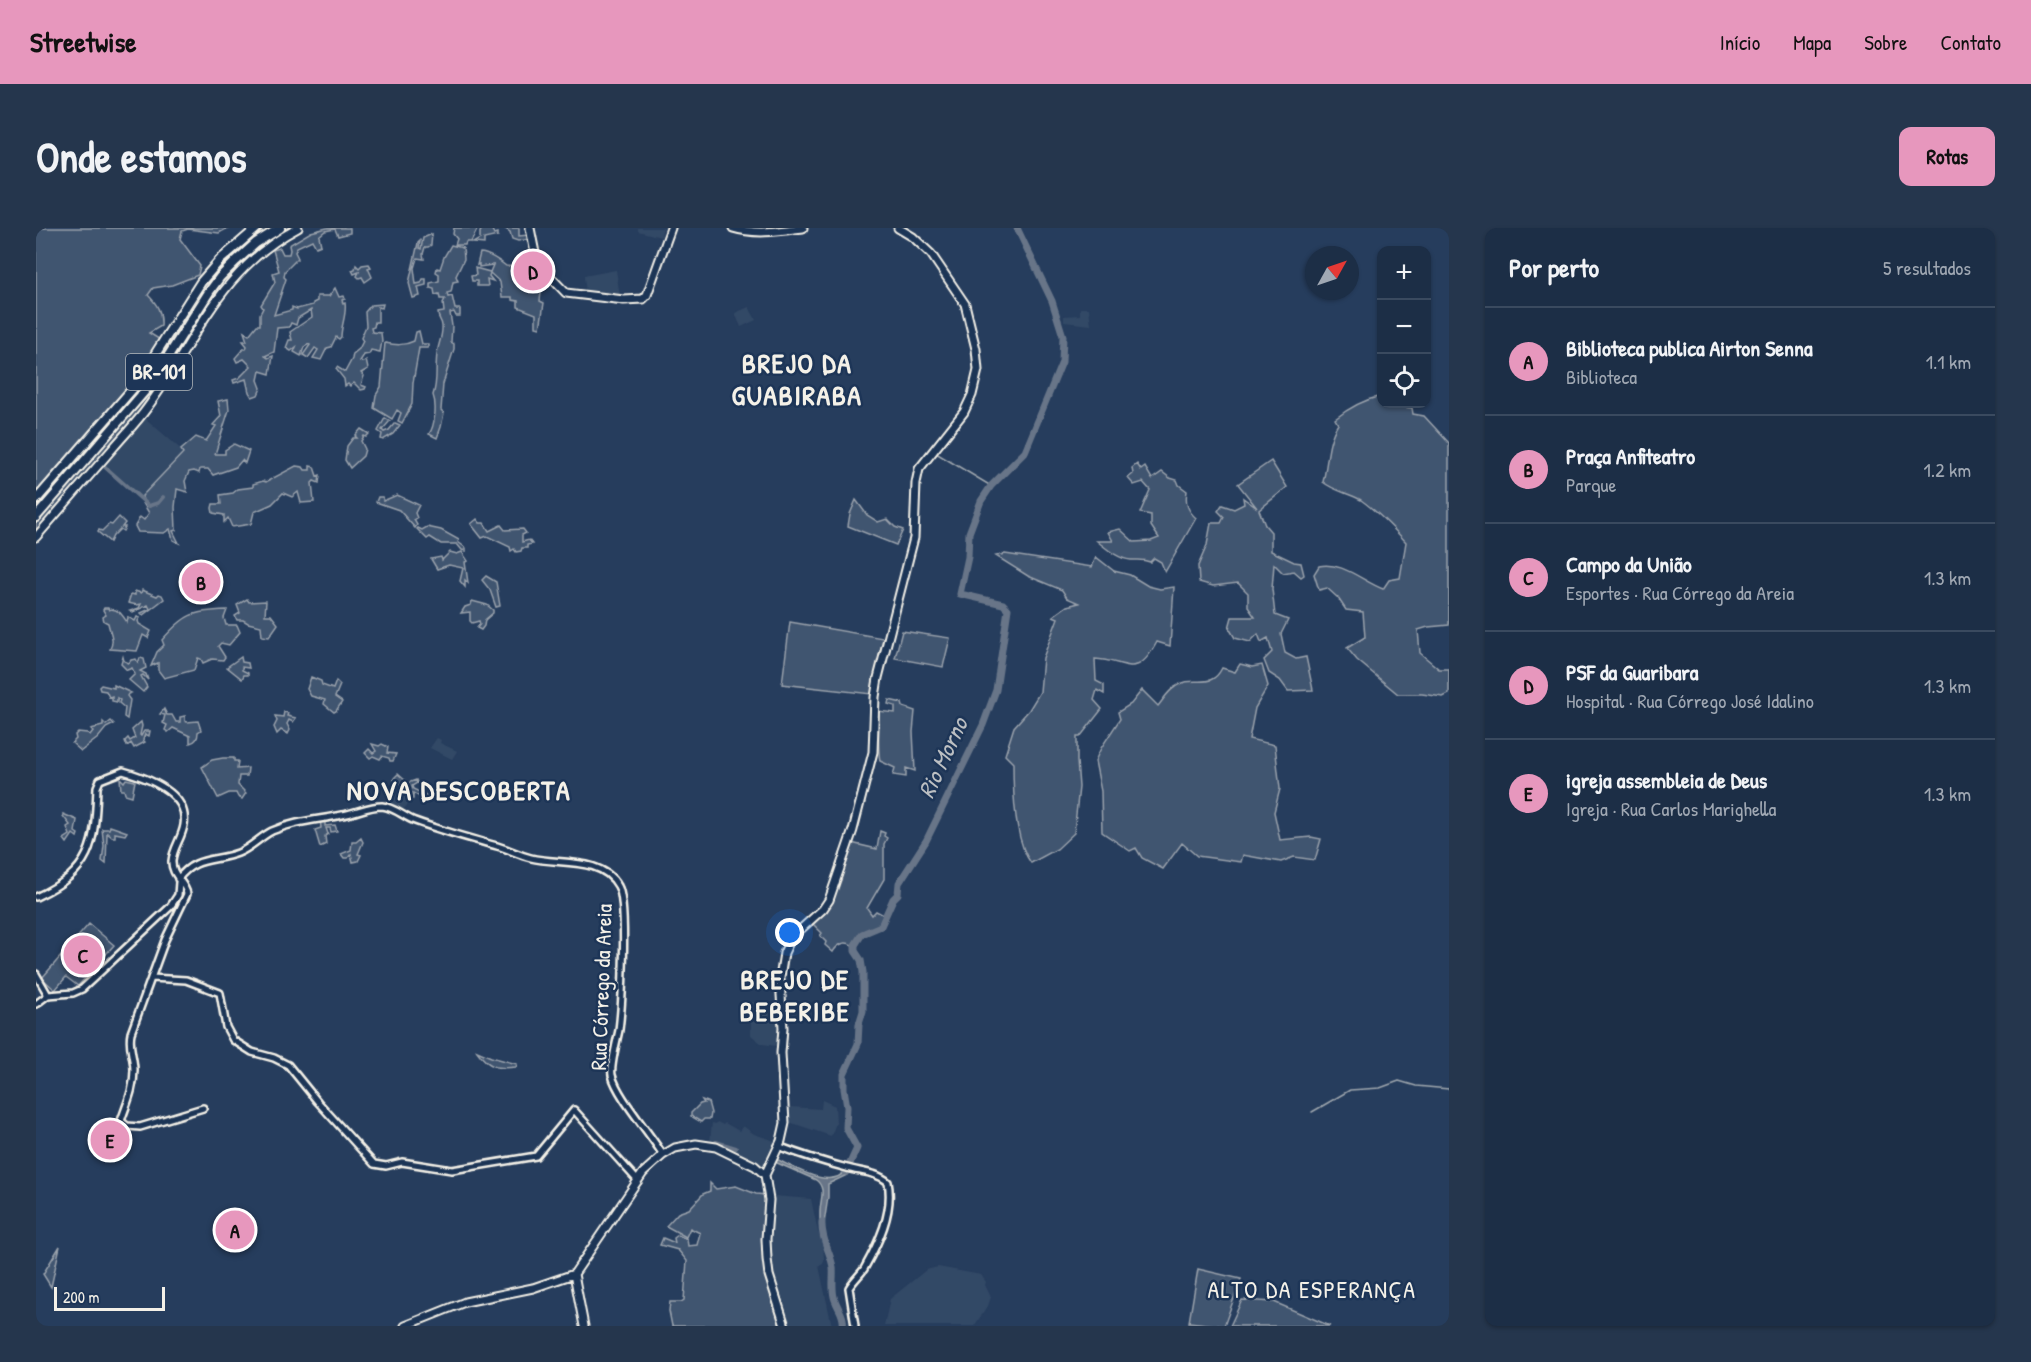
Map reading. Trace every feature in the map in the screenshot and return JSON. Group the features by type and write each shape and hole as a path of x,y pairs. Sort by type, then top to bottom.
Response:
{"highway":[{"name":"BR-101","path":"36,500 135,386 201,282 226,255 258,228"},
{"name":"BR-101","path":"36,517 150,385 220,277 256,243 280,228"}],"main road":[{"path":"36,537 146,411 202,320 229,283 256,255 298,228"},
{"path":"530,228 537,263 566,293 643,300 651,288 671,228"},
{"path":"733,228 745,232 803,228"},
{"path":"785,1326 769,1275 766,1239 769,1200 765,1174 778,1146 785,1120 780,1053 783,1028 780,986 784,953 795,933 826,904 848,848 873,752 878,678 914,538 916,483 919,469 924,460 959,420 972,395 978,376 976,349 965,304 931,254 913,237 898,228"},
{"path":"405,1326 465,1302 542,1286 574,1274 647,1169 675,1148 689,1144 709,1145 760,1169 765,1174"},
{"path":"574,1274 584,1326"}],"street":[{"path":"36,897 55,888 76,872 83,862 93,839 99,783 104,777 123,771 169,791 178,800 183,808 184,827 172,862 178,881 178,895 174,903 81,989 73,993 48,995 36,1004"},
{"name":"Rua Córrego da Areia","path":"178,881 190,867 210,859 238,853 266,834 284,826 382,806 390,807 412,820 449,833 532,858 569,861 601,871 615,881 620,889 623,925 619,1024 612,1075 623,1096 663,1155"},
{"path":"178,881 186,889 187,896 169,930 130,1038 134,1067 133,1087 122,1121 127,1126 141,1127 203,1108"},
{"path":"36,975 48,995"},
{"path":"151,978 181,979 220,993 226,1028 233,1040 252,1052 274,1058 289,1066 374,1164 386,1166 402,1162 452,1170 536,1156 574,1110 638,1181"},
{"path":"778,1146 887,1180 889,1198 886,1220 864,1269 849,1288 855,1326"}],"shaded area":[{"path":"36,228 228,228 219,233 188,229 182,231 180,239 200,266 198,275 172,285 153,288 148,295 161,317 161,326 149,333 162,341 131,384 36,495"},
{"path":"262,228 276,228 234,259 147,385 36,514 36,504 143,380 195,296 214,270"},
{"path":"284,228 294,228 229,280 199,320 164,382 127,430 36,534 36,522 153,390 219,283 256,246"},
{"path":"327,228 350,228 350,233 338,236 335,229 325,231 319,236 321,245 316,247 312,240 297,247 295,252 298,258 285,271 286,279 274,315 292,310 292,307 297,309 313,305 317,301 317,296 329,296 335,288 339,297 344,296 345,299 342,300 345,307 341,337 339,339 336,337 321,360 313,358 318,350 315,348 308,358 303,355 309,344 304,347 301,356 294,352 296,347 291,351 286,348 289,340 292,340 290,332 312,317 311,310 298,318 296,325 291,323 289,327 277,328 274,352 265,356 268,358 273,356 270,374 260,371 258,380 261,388 258,395 252,397 246,379 234,383 233,380 239,378 251,366 244,359 237,362 235,358 243,349 246,349 247,346 243,341 247,341 244,332 249,335 257,325 260,325 260,314 263,308 261,305 275,282 273,273 279,271 273,250 280,248 283,254 289,254 289,245 311,232"},
{"path":"454,228 478,228 471,242 466,242 465,245 455,245 457,239 453,234"},
{"path":"483,228 491,228 494,234 498,233 498,236 484,239 484,244 473,243 480,239 480,232"},
{"path":"504,228 519,228 519,236 529,235 530,239 518,241 512,239 510,232"},
{"path":"638,228 663,228 661,237 638,231"},
{"path":"432,234 431,245 425,247 424,259 417,258 414,268 416,284 426,279 426,285 418,287 420,296 413,298 409,283 418,243 420,241 419,248 421,249 423,238"},
{"path":"451,245 463,248 464,259 456,276 458,281 453,282 451,292 447,293 448,297 452,296 455,309 460,309 460,316 456,316 454,312 450,313 451,342 454,344 454,349 443,384 441,410 444,413 437,438 429,434 435,415 433,395 442,329 438,313 444,312 445,299 440,299 439,294 435,295 434,289 430,288 430,283 439,281 437,268 440,269"},
{"path":"480,253 506,266 520,267 529,264 530,273 536,274 533,283 536,286 538,284 541,292 540,301 544,303 540,328 536,327 536,314 518,307 518,301 512,300 512,297 502,297 500,282 490,273 489,276 493,281 487,279 488,286 477,286 477,281 472,281 471,276 476,275 475,268 490,272 493,265 479,267 479,264 477,265"},
{"path":"369,264 371,267 368,268 372,277 365,282 362,277 357,276 359,272 354,274 352,270 356,265 359,268"},
{"path":"616,270 620,297 586,293 584,276"},
{"path":"383,304 382,308 378,307 378,322 375,322 374,327 371,328 372,332 381,333 380,352 371,350 360,361 366,360 368,369 361,373 364,376 361,385 366,387 361,390 354,383 345,386 344,379 336,369 337,367 345,372 353,354 359,349 366,326 365,312 371,305"},
{"path":"749,307 756,320 741,327 735,313"},
{"path":"1080,308 1089,308 1091,325 1064,322 1064,316 1080,315"},
{"path":"419,331 422,344 428,344 428,348 419,348 412,404 402,423 398,421 401,413 397,410 392,419 374,408 376,395 381,387 385,343 400,345 410,343 414,341 416,332"},
{"path":"1377,397 1377,408 1412,408 1413,414 1424,416 1449,443 1449,625 1418,630 1420,653 1439,669 1449,669 1449,694 1443,697 1398,694 1357,660 1347,648 1365,637 1363,612 1346,610 1327,588 1319,590 1314,574 1319,566 1336,566 1383,589 1389,580 1400,578 1406,542 1361,500 1323,482 1330,445 1338,424 1335,419 1357,404"},
{"path":"228,399 229,410 215,454 225,454 225,450 234,444 249,451 245,463 242,460 236,467 213,475 208,469 200,469 199,473 189,472 185,481 187,492 177,489 176,530 173,531 179,543 173,540 170,529 164,533 138,532 135,526 140,517 144,520 149,513 142,496 183,453 181,450 196,437 206,441 216,426 213,425 221,416 218,401"},
{"path":"385,418 390,421 382,430 384,432 395,423 400,425 393,434 383,440 381,439 382,434 378,431"},
{"path":"146,419 184,452 141,498 103,464"},
{"path":"361,429 369,434 361,441 365,449 363,456 350,468 345,460 347,446 353,438 357,438 355,436"},
{"path":"1271,461 1287,487 1259,510 1265,525 1271,532 1271,551 1301,563 1304,575 1301,577 1294,571 1283,573 1274,564 1272,589 1275,615 1288,620 1281,634 1285,653 1296,659 1306,657 1313,690 1288,691 1280,680 1269,673 1264,660 1272,652 1268,638 1261,642 1258,634 1250,642 1235,638 1229,628 1232,617 1255,617 1248,607 1248,593 1238,583 1213,586 1199,582 1198,566 1207,545 1211,523 1221,523 1224,517 1218,511 1222,505 1234,509 1244,504 1243,498 1257,508 1238,484"},
{"path":"1137,464 1141,470 1145,467 1152,479 1162,472 1177,480 1179,485 1187,491 1187,506 1196,518 1165,572 1161,562 1154,558 1150,562 1122,558 1097,541 1113,541 1108,532 1120,529 1134,542 1159,538 1151,526 1151,515 1140,513 1150,490 1143,482 1134,485 1128,478 1133,474 1132,468"},
{"path":"296,466 303,467 305,470 310,470 310,466 314,467 317,476 320,475 319,483 314,481 312,483 314,502 301,503 298,492 292,497 283,493 272,504 254,512 251,524 232,527 228,518 224,522 224,515 213,513 213,504 221,504 220,495 253,487 253,484 266,482"},
{"path":"397,495 419,505 415,513 417,518 414,520 417,525 415,528 399,510 376,502 378,497 383,497 383,501"},
{"path":"856,500 867,515 878,522 887,519 895,527 903,530 896,545 848,526"},
{"path":"119,517 125,523 122,527 125,527 123,531 120,529 113,536 110,542 98,532 109,524 112,525"},
{"path":"477,519 480,523 484,523 489,531 501,525 505,530 523,529 526,533 522,535 522,542 529,540 532,544 516,552 487,536 482,538 471,524"},
{"path":"427,527 441,530 459,540 458,542 466,548 466,551 457,544 441,544 430,537 427,539 417,529 422,530"},
{"path":"450,552 457,554 462,552 468,561 465,562 468,583 465,580 465,587 460,581 463,568 449,565 437,569 431,559 441,557 442,560"},
{"path":"1005,554 1092,567 1096,557 1114,571 1130,575 1148,586 1160,589 1174,587 1170,646 1157,642 1150,654 1137,665 1130,666 1095,659 1096,681 1104,685 1104,694 1097,690 1094,700 1102,709 1080,737 1077,737 1079,787 1074,833 1057,849 1031,863 1021,842 1018,829 1014,801 1013,763 1005,755 1014,727 1029,710 1040,692 1043,658 1058,618 1053,616 1067,606 1079,603 1067,598 1062,590 1028,576 996,556"},
{"path":"197,562 216,574 206,591 194,593 188,589"},
{"path":"486,576 496,582 500,606 496,607 490,590 482,580"},
{"path":"142,590 157,596 162,595 164,599 143,615 141,613 150,609 148,605 133,612 130,611 139,608 141,604 128,603 131,594 135,595 135,591 141,593"},
{"path":"247,599 249,602 266,601 265,615 271,615 278,624 269,637 262,636 261,626 237,620 235,616 240,613 237,605"},
{"path":"472,601 487,605 493,610 481,630 477,628 479,621 472,623 470,621 470,612 461,613 465,607 471,605"},
{"path":"104,608 119,612 127,622 128,617 135,621 137,617 140,618 139,624 151,631 148,638 143,635 137,651 110,649 112,639 108,623 104,621 103,617 106,615"},
{"path":"227,610 224,618 226,625 237,625 240,632 229,645 221,643 218,646 225,657 223,660 212,659 203,663 198,658 194,670 164,678 158,670 158,663 151,666 157,652 164,645 162,640 183,619 205,611"},
{"path":"790,622 883,638 872,694 782,684"},
{"path":"902,631 950,638 943,667 895,658"},
{"path":"123,657 124,661 129,663 131,660 136,659 138,663 140,658 144,659 146,668 140,671 146,674 148,680 143,675 141,676 147,687 143,692 129,680 135,674 132,668 127,670 121,664"},
{"path":"241,657 242,662 248,663 249,668 242,667 248,675 244,675 242,679 227,667"},
{"path":"1240,664 1252,667 1262,665 1268,686 1255,708 1249,739 1275,745 1280,789 1274,812 1280,840 1311,837 1321,839 1315,860 1294,857 1281,862 1243,855 1241,862 1197,856 1182,843 1163,869 1142,858 1136,848 1130,851 1102,832 1101,791 1095,761 1120,719 1118,712 1131,704 1142,690 1158,706 1170,691 1182,683 1207,681 1217,675 1222,668 1235,672"},
{"path":"311,677 333,689 336,681 340,685 335,697 342,702 336,711 334,712 324,704 325,700 311,696 307,689"},
{"path":"101,685 114,688 114,685 131,693 127,696 130,700 127,719 124,717 125,708 119,703 120,700 117,698 117,702 112,701 112,696 109,697 106,691 100,690"},
{"path":"889,700 902,703 903,707 915,711 913,732 915,771 906,768 906,777 893,775 895,768 880,761 878,711 895,713 895,706 888,704"},
{"path":"164,709 167,715 172,715 176,722 180,722 180,717 185,716 187,722 198,721 201,730 195,741 190,743 190,736 173,728 168,732 165,730 167,725 163,723 165,715 160,714"},
{"path":"284,712 288,713 287,716 296,718 293,722 289,720 287,724 290,730 288,734 281,730 277,734 274,727 277,721 275,716 283,717"},
{"path":"111,721 114,724 106,728 98,738 81,751 72,743 78,732 90,735 93,731 91,729 103,726 103,722 106,725"},
{"path":"141,722 140,735 144,731 150,731 149,736 145,734 143,740 145,742 134,748 131,743 127,746 125,741 128,738 130,741 135,738 132,730"},
{"path":"437,738 441,740 440,743 457,751 452,759 430,748"},
{"path":"372,744 379,746 382,744 388,747 387,753 396,754 393,761 382,756 380,759 373,756 370,758 365,753 369,749 373,753 376,751"},
{"path":"234,758 234,761 238,761 237,769 248,768 247,776 239,776 238,785 246,793 242,799 236,793 229,793 218,798 202,767 212,760"},
{"path":"398,774 408,783 416,780 417,783 412,786 413,789 426,795 424,799 413,793 413,799 410,800 400,783 394,780"},
{"path":"120,778 124,782 126,779 135,781 132,796 121,790"},
{"path":"403,790 411,802 401,811 392,803 395,800 393,797"},
{"path":"63,814 77,820 75,832 78,834 77,837 73,834 67,843 64,839 70,835 67,827 70,825"},
{"path":"320,819 325,819 325,826 335,825 337,831 331,832 330,828 326,828 328,834 325,836 326,844 320,847 315,830 321,828"},
{"path":"110,826 127,832 125,835 115,833 115,837 107,833 106,864 102,861 104,846 102,829 109,829"},
{"path":"880,831 885,833 884,836 887,838 884,844 884,879 867,908 872,915 876,911 884,915 879,925 862,932 852,945 841,944 833,952 825,945 826,942 820,936 822,933 811,922 827,909 851,843 877,849"},
{"path":"361,838 363,842 358,861 353,862 351,854 348,858 344,858 341,854 351,850 352,842"},
{"path":"89,924 114,945 78,986 66,977 55,990 42,978"},
{"path":"751,1002 777,1004 777,1046 762,1044 751,1035"},
{"path":"477,1051 517,1064 516,1067 494,1066 485,1061"},
{"path":"702,1100 708,1102 711,1113 710,1119 704,1119 701,1122 691,1116 691,1113 704,1103"},
{"path":"822,1100 835,1106 836,1123 831,1136 789,1122 790,1107 821,1109"},
{"path":"717,1122 723,1125 725,1123 739,1131 743,1126 754,1134 778,1142 767,1167 761,1168 729,1149 710,1142 712,1123"},
{"path":"776,1159 802,1172 822,1178 839,1176 846,1170 849,1171 847,1175 828,1184 823,1230 820,1231 822,1191 819,1183 775,1162"},
{"path":"710,1183 716,1189 736,1186 756,1194 766,1195 764,1238 783,1326 672,1326 670,1302 684,1300 687,1261 678,1250 660,1245 663,1238 675,1243 674,1238 678,1235 687,1239 688,1246 697,1245 700,1233 690,1228 686,1237 666,1226 678,1213 689,1209 703,1194 710,1191"},
{"path":"774,1196 811,1199 818,1232 823,1241 824,1260 819,1266 832,1326 787,1326 771,1264"},
{"path":"60,1246 51,1287 43,1274"},
{"path":"938,1267 981,1275 986,1282 985,1285 991,1297 988,1306 974,1326 884,1326 890,1299 926,1270"},
{"path":"1198,1269 1241,1279 1224,1326 1189,1322"},
{"path":"1242,1300 1274,1302 1330,1326 1230,1326"}],"waterway":[{"name":"Rio Morno","path":"846,1172 857,1148 846,1128 844,1074 858,1044 859,1024 863,1011 863,972 855,945 862,934 881,926 893,899 898,894 899,883 926,841 983,725 996,690 1008,609 1003,604 960,594 968,557 969,533 981,501 991,486 1025,452 1062,362 1063,336 1052,301 1017,228"},
{"path":"936,453 991,486"},
{"path":"105,467 149,506 158,503 163,497"},
{"path":"1312,1112 1350,1090 1380,1088 1399,1081 1416,1086 1449,1089"},
{"path":"716,1142 736,1148"},
{"name":"Rio Morno","path":"822,1222 823,1234 833,1267 834,1296 842,1316 843,1326"}],"place":[{"name":"PSF da Guaribara","path":"533,271"},
{"name":"Praça Anfiteatro","path":"201,582"},
{"name":"Campo da União","path":"83,955"},
{"name":"igreja assembleia de Deus","path":"110,1140"},
{"name":"Biblioteca publica Airton Senna","path":"235,1230"}],"district":[{"name":"BREJO DA GUABIRABA","path":"797,379"},
{"name":"NOVA DESCOBERTA","path":"459,790"},
{"name":"BREJO DE BEBERIBE","path":"795,995"},
{"name":"ALTO DA ESPERANÇA","path":"1312,1290"}]}
